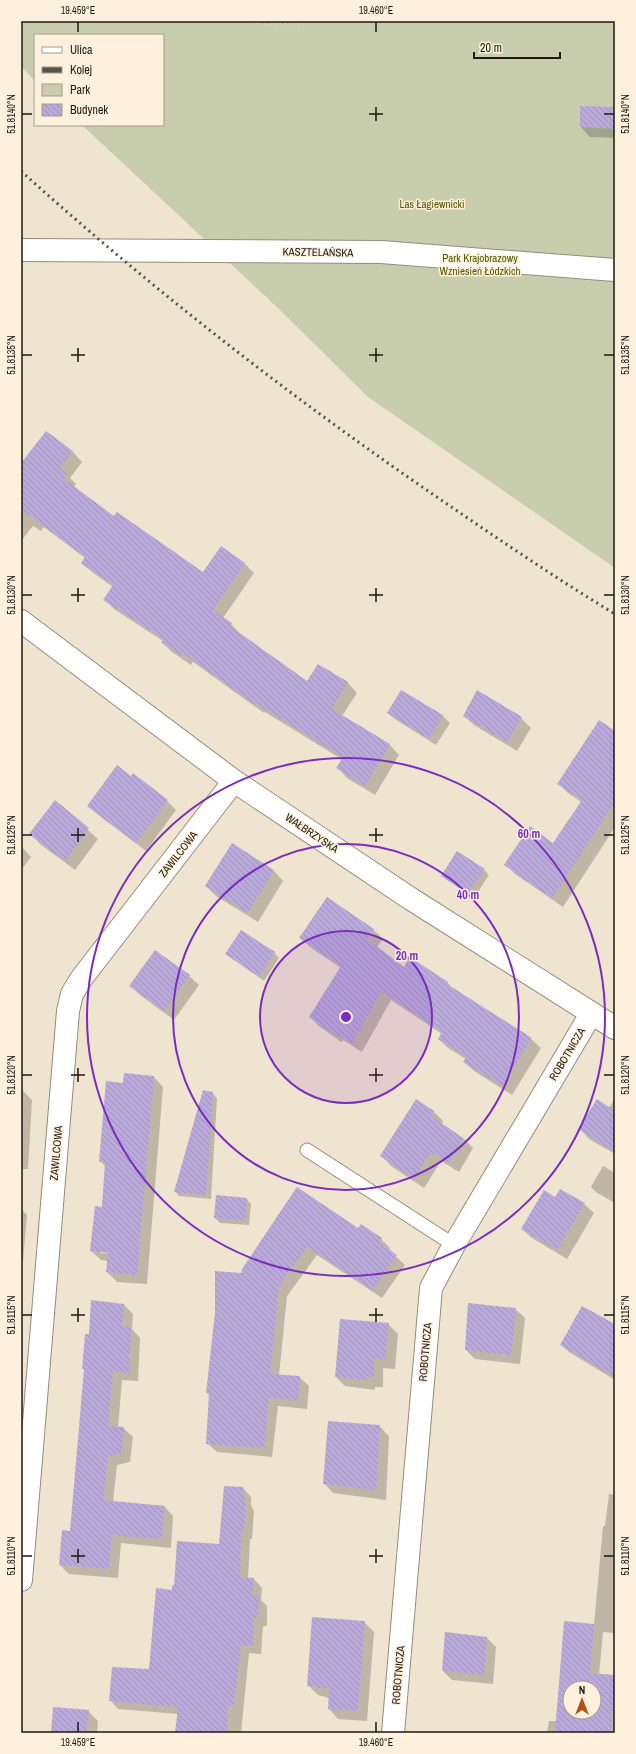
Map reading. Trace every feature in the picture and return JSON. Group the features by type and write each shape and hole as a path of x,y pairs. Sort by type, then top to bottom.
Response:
{"street":[{"name":"KASZTELAŃSKA","path":"21,250 381,252 615,270"},
{"name":"WAŁBRZYSKA","path":"21,621 234,781 411,899 615,1028"},
{"name":"ZAWILCOWA","path":"21,1580 68,1011 72,994 80,979 234,781"},
{"name":"ROBOTNICZA","path":"393,1733 430,1296 435,1281 454,1245 591,1014"}],"lane":[{"path":"306,1150 454,1245"}],"green space":[{"path":"241,21 299,21 298,30"},
{"name":"Las Łagiewnicki","path":"241,21 298,30 299,21 615,21 615,568 368,397 279,309 83,126 164,126 164,34 34,34 34,80 21,66 21,22"}],"building":[{"path":"580,106 615,107 615,129 580,127"},
{"path":"46,431 73,451 60,468 67,474 64,479 114,516 117,512 203,572 221,546 245,563 213,610 232,623 230,626 307,681 318,664 348,682 332,709 390,744 365,786 336,768 343,757 255,703 254,704 183,653 181,656 161,642 164,639 103,600 113,585 81,563 85,557 21,509 21,463"},
{"path":"401,690 443,715 429,739 387,713"},
{"path":"477,690 522,717 507,742 463,716"},
{"path":"599,720 615,731 615,802 552,898 504,865 530,826 553,843 582,800 557,784"},
{"path":"117,765 131,776 133,773 168,800 136,843 87,806"},
{"path":"55,800 89,828 65,861 29,834"},
{"path":"232,843 274,870 248,913 205,886"},
{"path":"457,851 485,869 468,894 441,876"},
{"path":"327,897 374,929 367,939 404,967 410,957 448,982 447,984 532,1038 502,1086 463,1062 466,1057 438,1039 442,1032 381,991 352,1044 333,1032 332,1033 309,1017 341,966 299,938"},
{"path":"241,930 275,952 259,977 225,954"},
{"path":"155,950 190,975 164,1011 129,986"},
{"path":"124,1073 154,1076 137,1275 106,1272 108,1253 90,1251 95,1206 102,1207 105,1162 99,1162 106,1081 123,1083"},
{"path":"203,1090 213,1092 206,1195 174,1192"},
{"path":"416,1099 434,1111 431,1116 463,1138 449,1163 431,1152 414,1179 380,1156"},
{"path":"597,1099 615,1111 615,1152 578,1129"},
{"path":"297,1187 358,1228 361,1224 382,1238 379,1242 397,1255 373,1290 307,1247 279,1286 270,1374 300,1376 298,1400 269,1398 264,1448 206,1444 209,1393 206,1393 215,1313 215,1271 241,1273 242,1269"},
{"path":"560,1189 585,1203 557,1250 521,1229 544,1190 555,1197"},
{"path":"216,1195 247,1198 245,1221 214,1218"},
{"path":"91,1300 124,1304 122,1326 131,1327 129,1373 113,1371 108,1426 124,1427 121,1453 108,1456 103,1500 164,1506 162,1539 112,1535 109,1569 59,1565 62,1530 70,1531 84,1369 82,1369 85,1334 89,1334"},
{"path":"468,1303 516,1308 511,1355 465,1350"},
{"path":"582,1306 615,1324 615,1377 560,1345"},
{"path":"340,1319 389,1323 385,1360 374,1359 374,1377 366,1377 365,1380 335,1377"},
{"path":"328,1421 380,1425 376,1490 323,1484"},
{"path":"224,1486 243,1487 243,1497 245,1497 244,1501 246,1501 244,1531 241,1530 240,1577 254,1578 252,1596 259,1596 258,1618 254,1618 253,1646 241,1645 234,1706 228,1705 227,1733 175,1733 178,1707 109,1701 112,1667 149,1669 156,1588 172,1590 172,1585 174,1586 177,1541 219,1544"},
{"path":"312,1617 365,1621 358,1711 328,1709 329,1688 307,1686"},
{"path":"564,1621 594,1624 590,1673 615,1675 611,1733 555,1733"},
{"path":"445,1632 487,1637 484,1675 442,1671"},
{"path":"53,1707 89,1710 86,1733 51,1733"}],"railway":[{"path":"21,171 177,304 284,387 339,428 450,506 573,588 615,614"}],"park label":[{"name":"Park Krajobrazowy Wzniesień Łódzkich","path":"480,264"}]}
